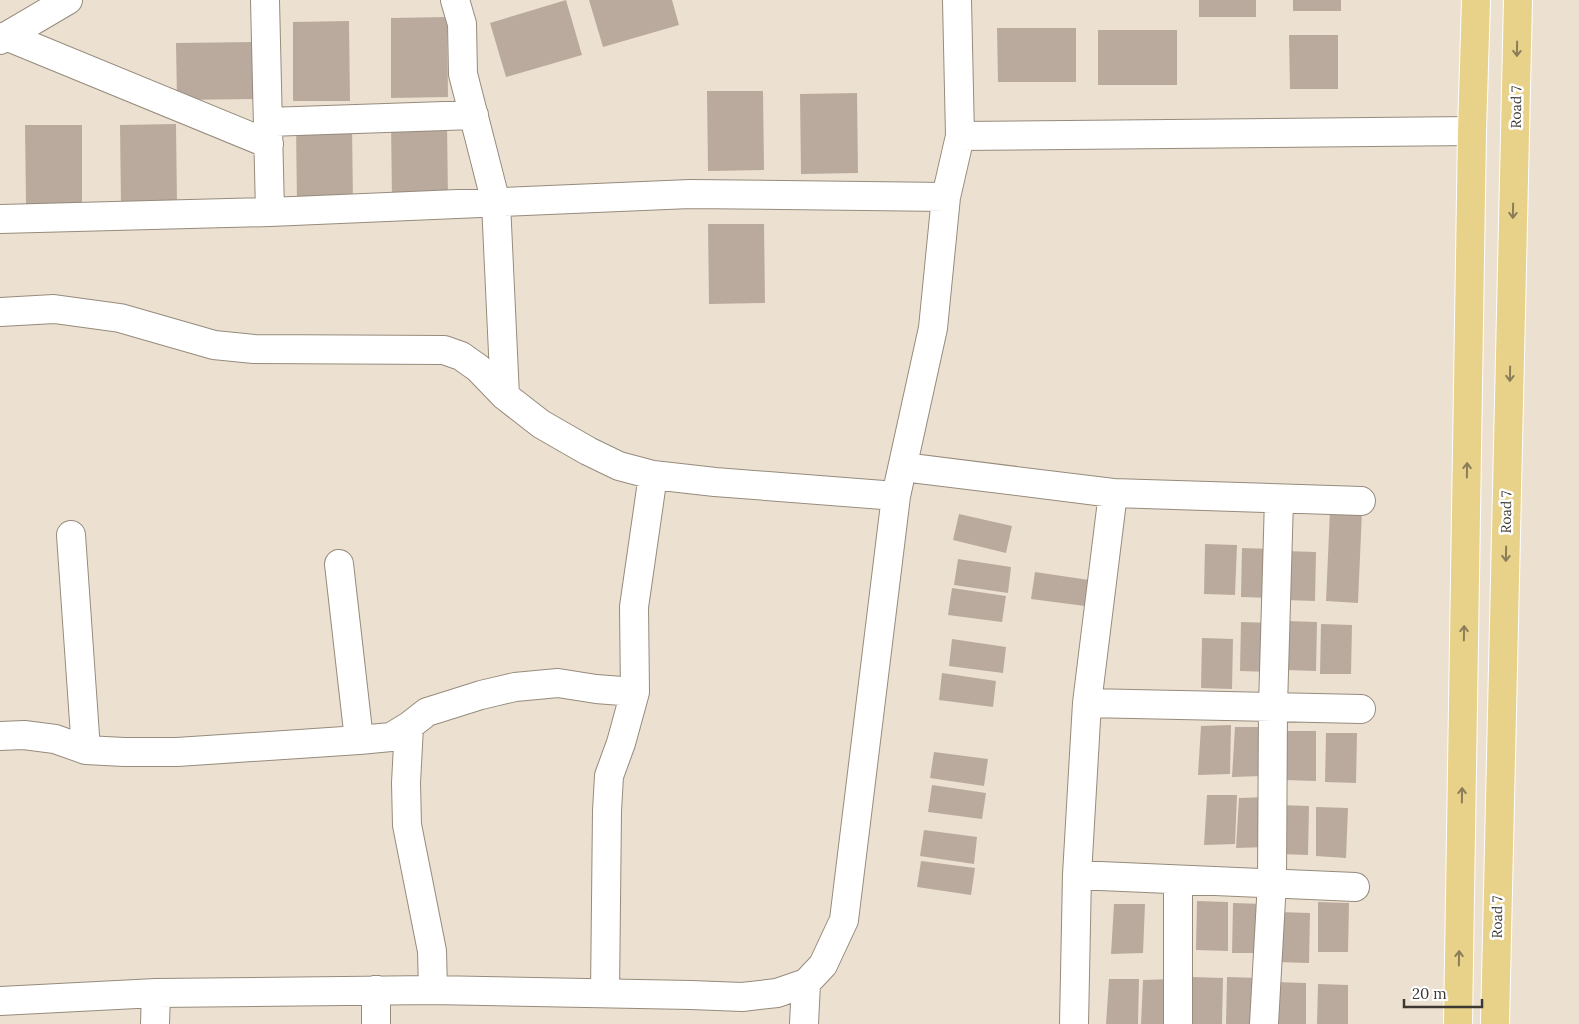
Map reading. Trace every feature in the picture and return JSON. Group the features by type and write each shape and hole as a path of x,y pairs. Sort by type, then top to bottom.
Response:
{"main road":[{"path":"1458,1024 1472,131 1476,0"},
{"name":"Road 7","path":"1495,1024 1518,0"}],"street":[{"path":"3,38 68,0"},
{"path":"265,0 270,212"},
{"path":"455,0 462,24 463,74 496,203 505,396"},
{"path":"0,1001 156,993 376,990 742,997 777,993 806,983 823,965 844,920 896,496 933,328 946,197 960,136 957,0"},
{"path":"3,38 268,133 474,115"},
{"path":"960,136 1472,131"},
{"path":"0,219 270,212 690,194 946,197"},
{"path":"0,312 54,309 120,318 214,345 254,349 444,350 461,356 478,368 505,396 541,424 619,466 653,475 715,482 896,496"},
{"path":"903,467 1113,493 1361,501"},
{"path":"605,993 609,776 621,743 634,692 634,607 653,475"},
{"path":"1074,1024 1077,875 1087,703 1113,493"},
{"path":"1264,1024 1272,882 1273,707 1279,499"},
{"path":"71,535 86,750"},
{"path":"339,564 359,740"},
{"path":"0,736 24,735 55,739 86,750 124,752 178,752 359,740 391,737 427,712 481,694 515,687 558,683 634,692"},
{"path":"1087,703 1361,709"},
{"path":"409,726 406,783 407,824 432,951 433,990"},
{"path":"1077,875 1355,886"},
{"path":"1178,880 1178,1024"},
{"path":"804,1024 806,983"},
{"path":"376,990 376,1024"},
{"path":"154,1024 156,993"}],"building":[{"path":"566,0 582,55 506,77 490,23"},
{"path":"589,0 672,0 679,25 603,47"},
{"path":"1199,0 1256,0 1256,17 1199,17"},
{"path":"1293,0 1341,0 1341,11 1293,11"},
{"path":"447,17 448,97 391,98 391,18"},
{"path":"349,21 350,101 293,101 293,22"},
{"path":"997,28 1076,28 1076,82 998,82"},
{"path":"1098,30 1177,30 1177,85 1098,85"},
{"path":"1289,35 1338,35 1338,89 1290,89"},
{"path":"256,42 256,99 177,100 176,43"},
{"path":"707,91 763,91 764,170 708,171"},
{"path":"857,93 858,173 801,174 800,94"},
{"path":"391,121 447,121 448,200 392,201"},
{"path":"176,124 177,204 121,204 120,125"},
{"path":"25,125 82,125 82,205 26,205"},
{"path":"296,125 352,125 353,204 297,205"},
{"path":"708,224 764,224 765,303 709,304"},
{"path":"1330,510 1362,511 1358,603 1326,601"},
{"path":"959,514 1012,526 1006,553 953,540"},
{"path":"1205,544 1237,545 1235,595 1204,594"},
{"path":"1242,548 1272,549 1272,598 1241,597"},
{"path":"1285,551 1316,552 1315,601 1284,600"},
{"path":"958,559 1011,567 1008,593 954,585"},
{"path":"1035,572 1089,580 1085,606 1031,599"},
{"path":"952,588 1006,596 1002,622 948,615"},
{"path":"1286,621 1317,622 1316,671 1285,670"},
{"path":"1241,622 1272,623 1271,672 1240,671"},
{"path":"1321,624 1352,625 1351,674 1320,674"},
{"path":"1202,638 1233,639 1232,689 1201,688"},
{"path":"952,639 1006,647 1003,673 949,666"},
{"path":"942,673 996,681 993,707 939,700"},
{"path":"1231,725 1230,774 1198,775 1201,726"},
{"path":"1235,727 1265,727 1263,776 1232,777"},
{"path":"1286,731 1316,731 1316,781 1285,780"},
{"path":"1326,733 1357,733 1356,783 1325,782"},
{"path":"934,752 988,759 984,786 930,778"},
{"path":"932,785 986,793 982,819 928,812"},
{"path":"1207,795 1237,795 1235,844 1204,845"},
{"path":"1269,797 1268,847 1236,848 1239,798"},
{"path":"1278,805 1309,806 1308,855 1277,854"},
{"path":"1316,807 1348,808 1346,858 1316,856"},
{"path":"924,830 977,837 974,864 920,856"},
{"path":"921,861 975,868 971,895 917,887"},
{"path":"1197,901 1228,902 1228,951 1196,950"},
{"path":"1318,902 1349,903 1348,952 1318,952"},
{"path":"1233,903 1264,904 1263,953 1232,953"},
{"path":"1114,904 1145,904 1143,953 1111,954"},
{"path":"1279,912 1310,913 1309,963 1278,962"},
{"path":"1192,977 1223,978 1222,1024 1191,1024"},
{"path":"1227,977 1258,978 1257,1024 1226,1024"},
{"path":"1109,979 1139,979 1138,1024 1106,1024"},
{"path":"1173,979 1172,1024 1141,1024 1143,980"},
{"path":"1275,982 1306,983 1306,1024 1275,1024"},
{"path":"1318,984 1348,985 1348,1024 1317,1024"}]}
